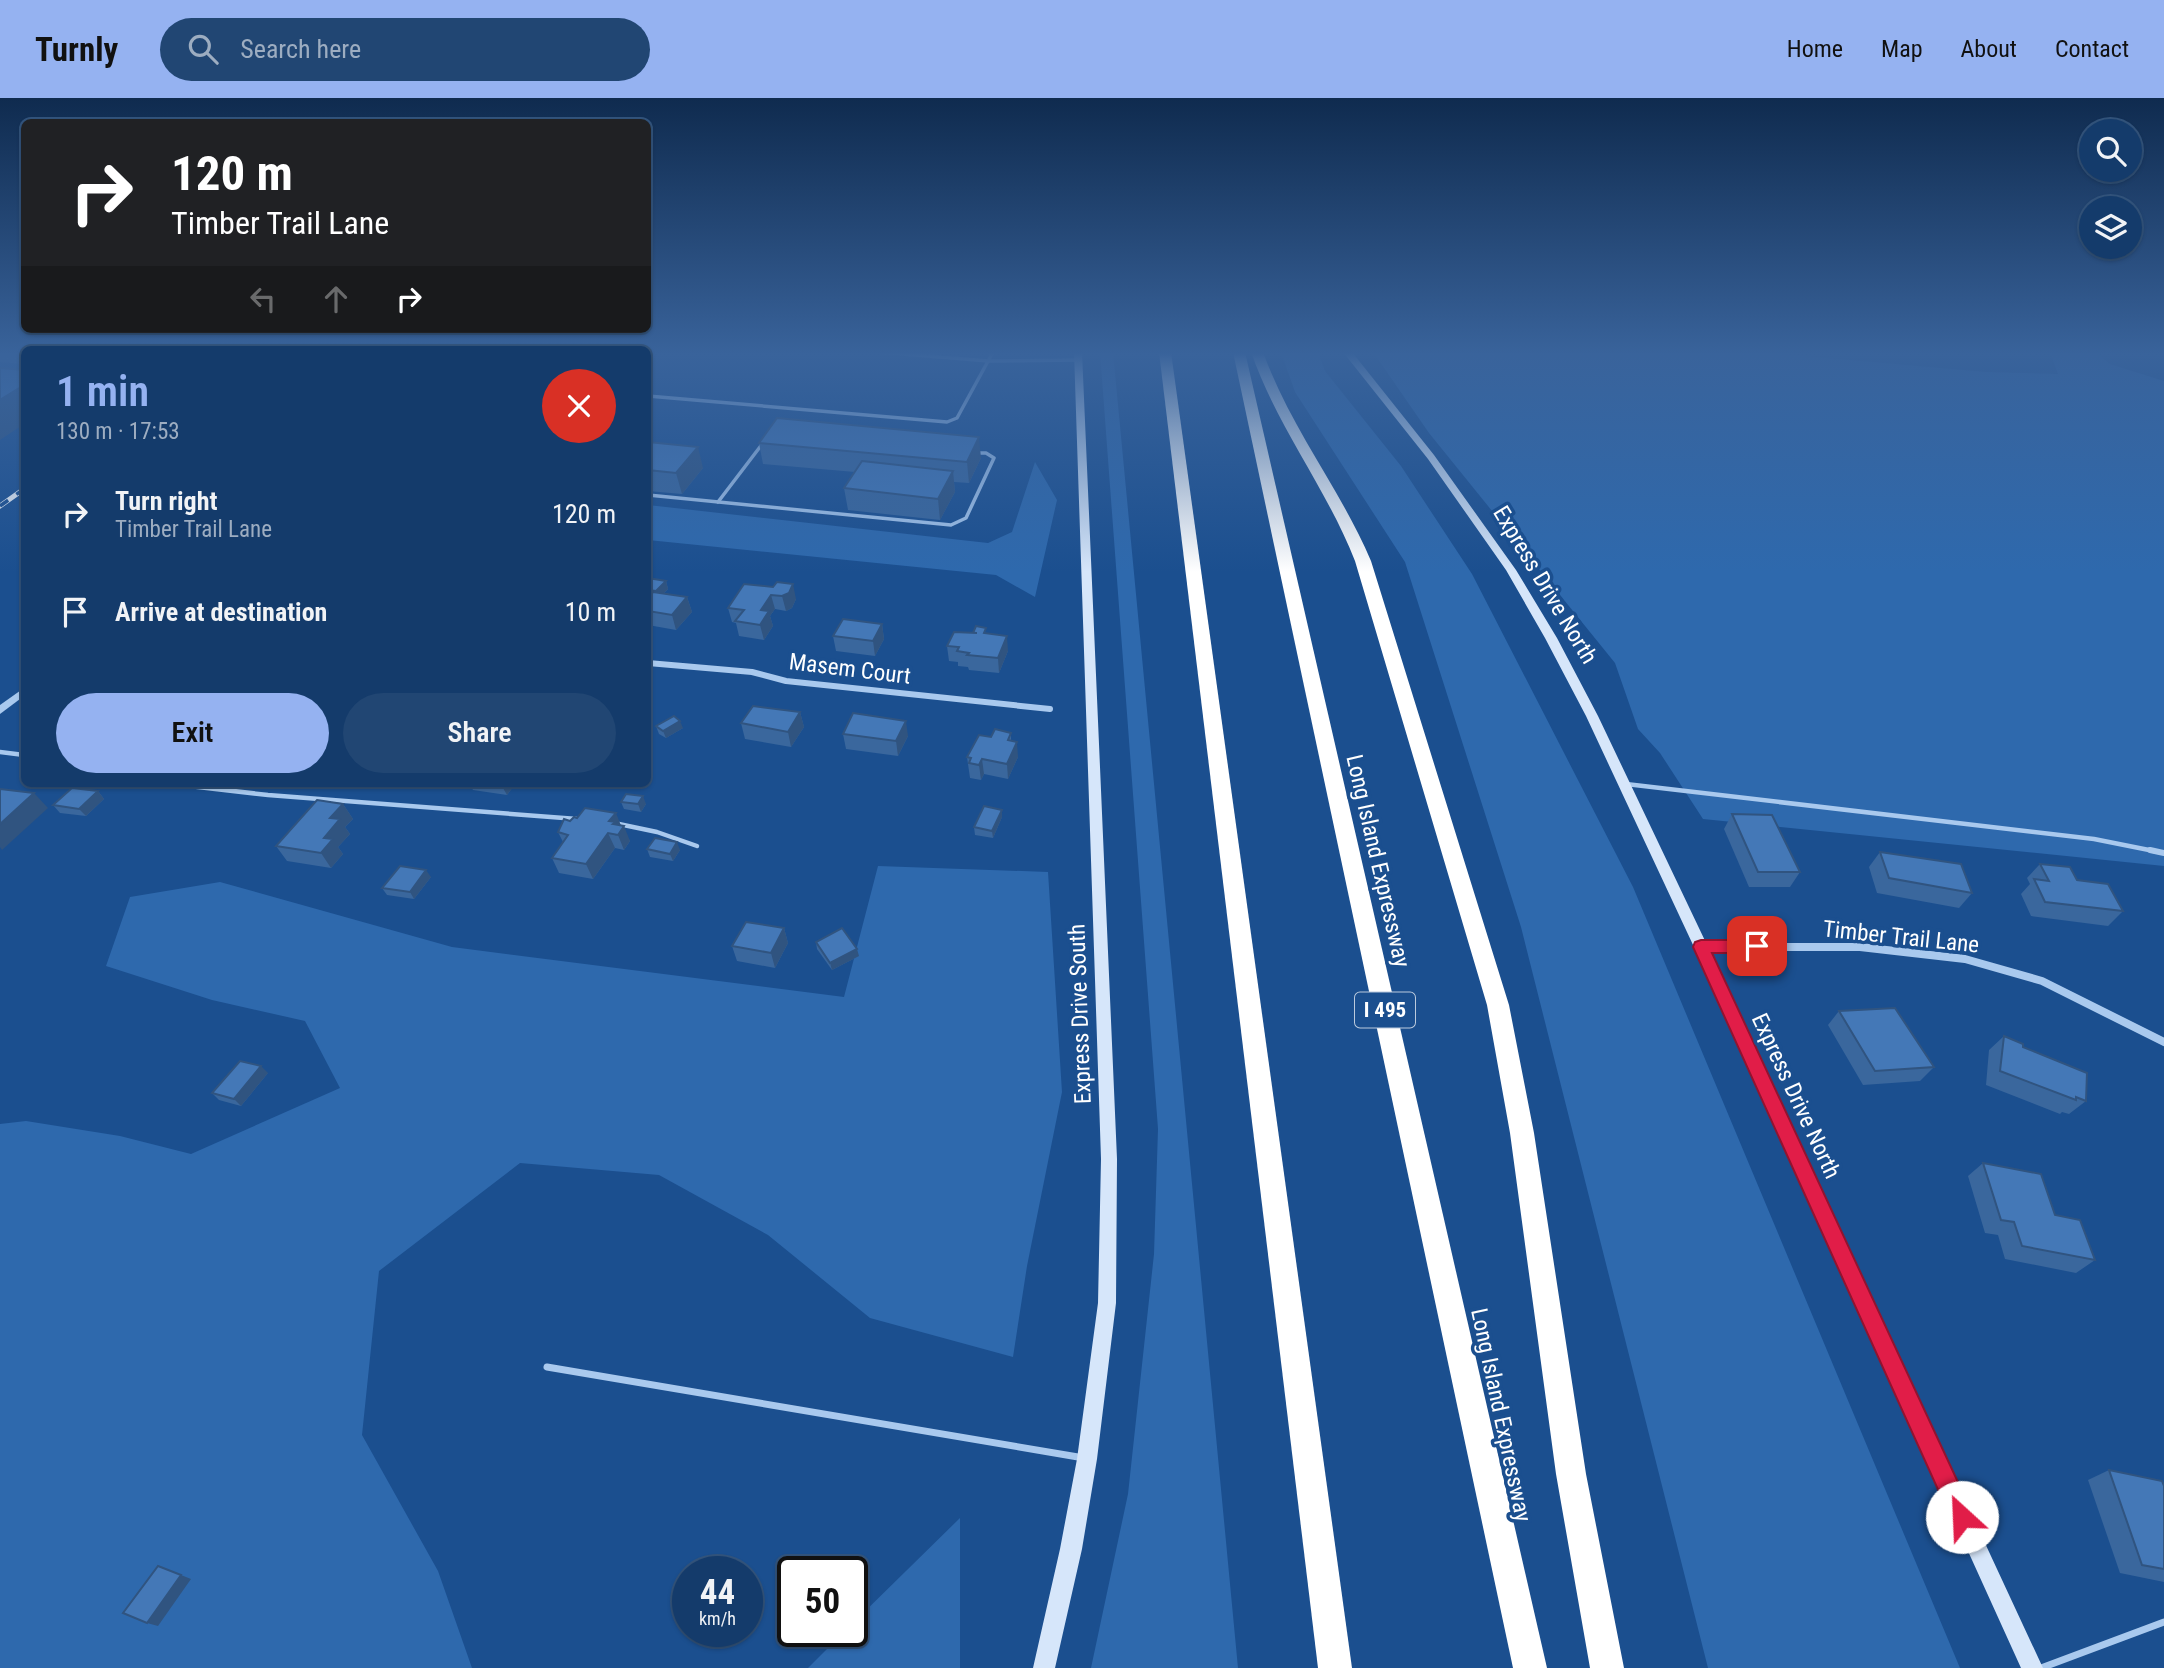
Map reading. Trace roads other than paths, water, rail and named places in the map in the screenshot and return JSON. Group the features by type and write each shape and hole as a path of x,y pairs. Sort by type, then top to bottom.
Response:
{"highway":[{"path":"1174,425 1335,1668"},
{"name":"Long Island Expressway","path":"1255,425 1530,1668"},
{"path":"1288,425 1342,514 1363,561 1498,1005 1522,1133 1571,1474 1607,1668"}],"main road":[{"name":"Express Drive South","path":"1044,1668 1071,1549 1087,1459 1107,1303 1109,1159 1082,425"},
{"name":"Express Drive North","path":"1406,425 1511,570 1557,649 1701,947 2032,1668"}],"street":[{"name":"Masem Court","path":"651,663 752,672 786,681 1050,709"},
{"path":"0,711 21,694"},
{"name":"Timber Trail Lane","path":"1701,947 1860,947 1965,959 2042,981 2164,1042"}],"lane":[{"path":"718,502 766,439"},
{"path":"651,495 951,525 966,518 994,458 986,453 972,452"},
{"path":"0,752 21,755"},
{"path":"1624,783 2094,839 2164,853"},
{"path":"198,787 588,820"},
{"path":"608,822 657,832 697,846"},
{"path":"547,1367 1087,1459"},
{"path":"2041,1668 2164,1622"}],"railway":[{"path":"0,506 21,491"}]}
